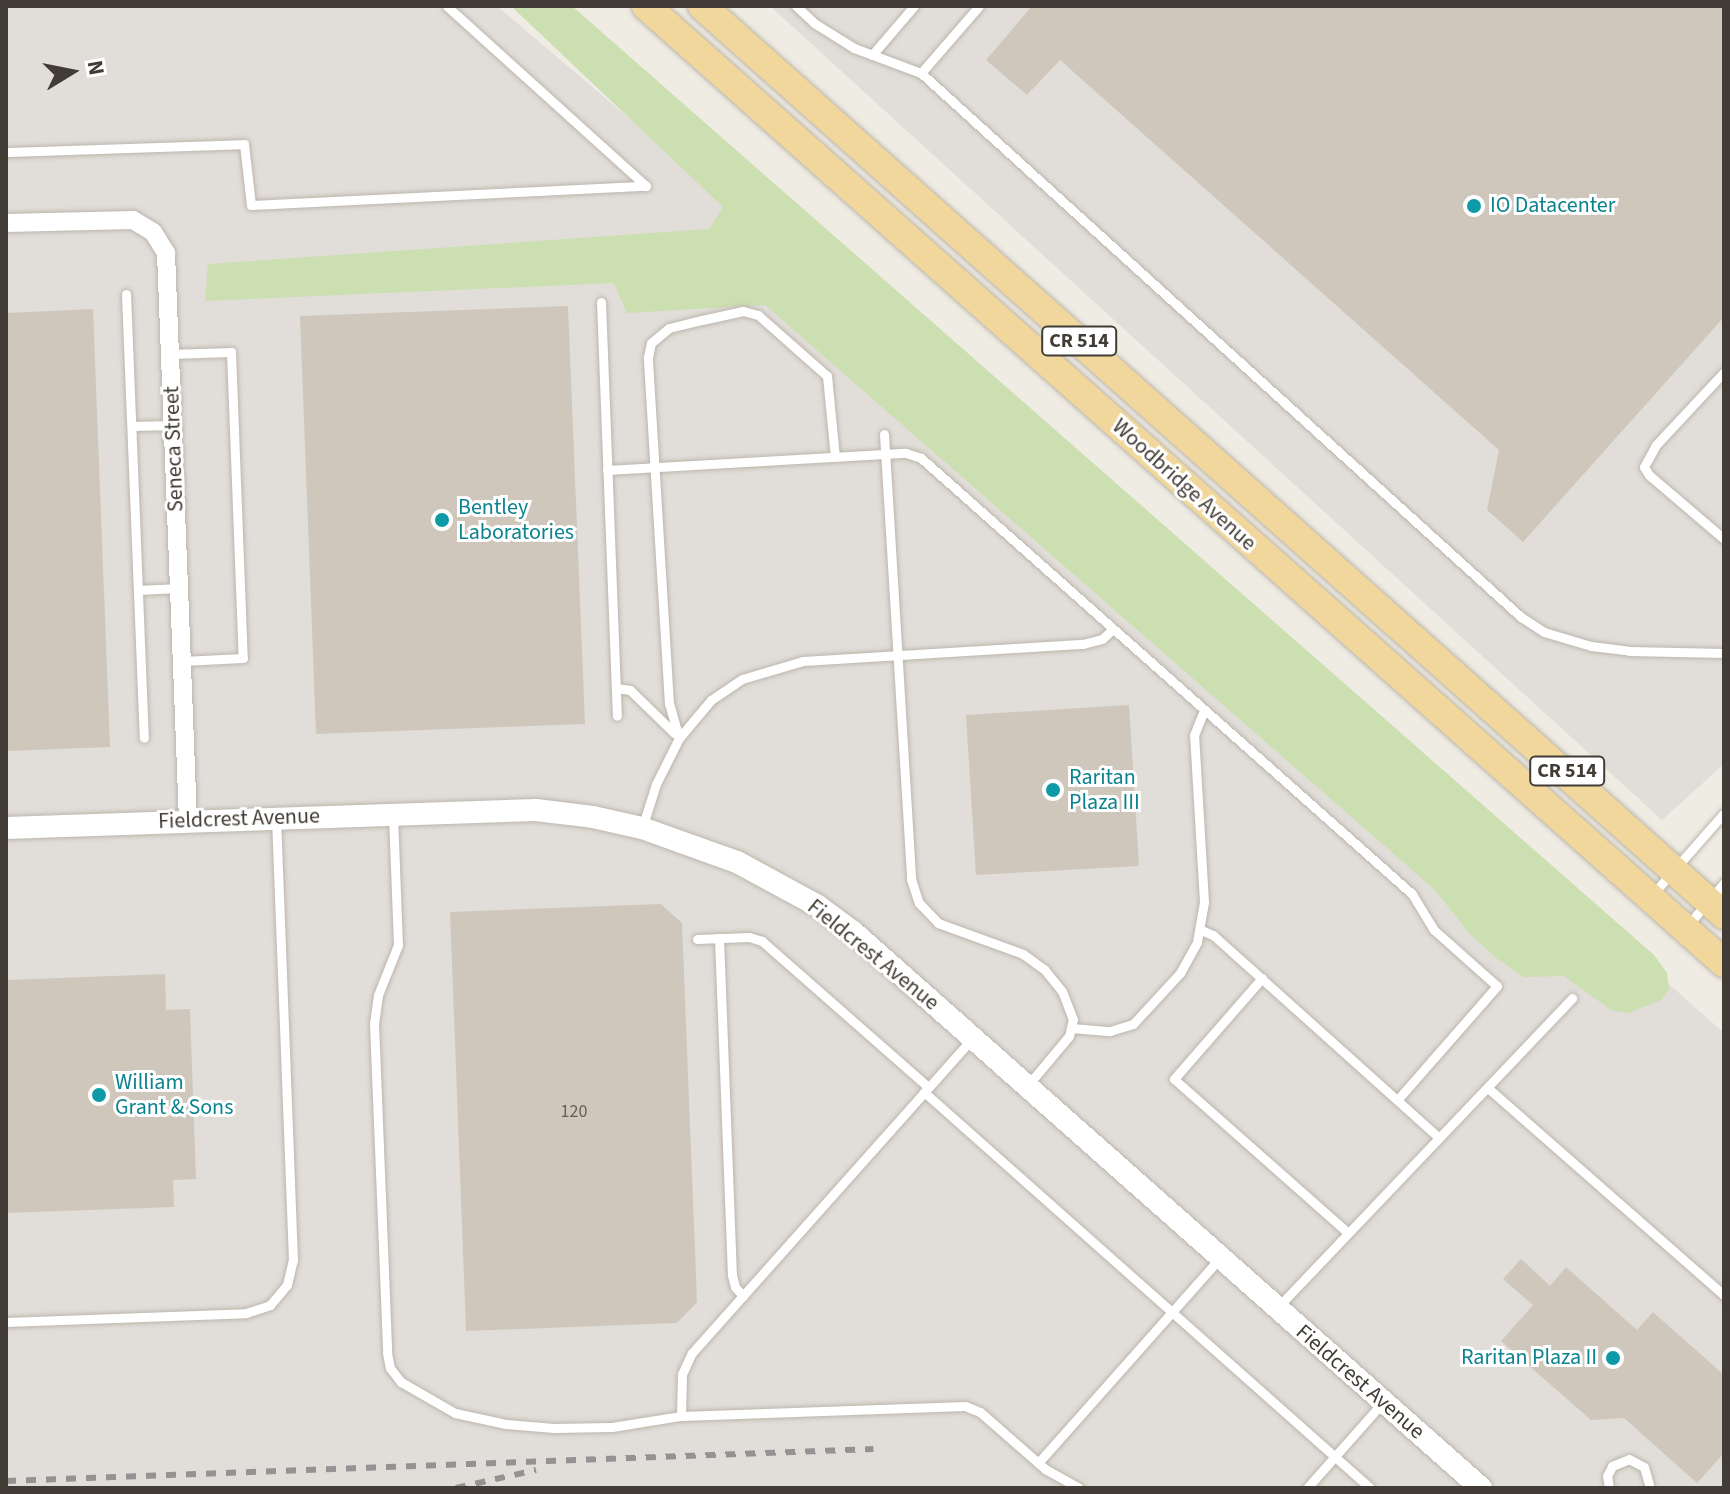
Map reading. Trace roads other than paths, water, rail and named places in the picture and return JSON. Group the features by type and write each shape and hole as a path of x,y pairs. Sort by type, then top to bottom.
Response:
{"main road":[{"name":"Woodbridge Avenue","path":"646,6 1722,962"},
{"name":"Woodbridge Avenue","path":"702,6 1675,869 1719,899"}],"street":[{"name":"Seneca Street","path":"6,223 123,218 147,226 166,253 188,821"},
{"name":"Fieldcrest Avenue","path":"6,828 536,810 593,817 642,828 722,855 818,906 863,941 1481,1488"}],"lane":[{"path":"6,152 244,144 251,205 646,186 447,6"},
{"path":"796,6 814,23 872,55 921,73 1521,617 1544,632 1591,646 1629,651 1724,653"},
{"path":"872,55 914,6"},
{"path":"921,73 979,6"},
{"path":"126,294 144,738"},
{"path":"601,302 617,716"},
{"path":"679,738 669,704 648,357 651,343 669,328 743,311 764,319 827,376 835,457"},
{"path":"170,354 231,352 243,658 182,661"},
{"path":"1724,372 1656,445 1644,467 1649,475 1724,539"},
{"path":"132,426 173,425"},
{"path":"884,434 910,871 915,895 938,923 1011,948 1044,969 1068,1001 1072,1028 1066,1042 1027,1087"},
{"path":"607,470 885,454 912,453 921,458 1419,900 1434,930 1497,986 1398,1099"},
{"path":"138,590 179,588"},
{"path":"642,828 656,784 679,738 711,700 753,674 803,661 1083,644 1102,639 1113,629"},
{"path":"616,688 630,690 679,738"},
{"path":"1072,1028 1119,1030 1139,1019 1185,966 1201,930 1204,902 1194,743 1197,720 1204,710"},
{"path":"393,813 398,937 378,995 374,1023 387,1353 390,1368 401,1382 442,1407 506,1424 597,1428 681,1416 965,1406 980,1412 1038,1463 1079,1488"},
{"path":"1650,898 1724,813"},
{"path":"6,1322 253,1312 270,1305 287,1285 293,1260 276,818"},
{"path":"1685,929 1719,899"},
{"path":"1201,930 1213,935 1437,1136"},
{"path":"697,939 749,937 769,946 1370,1488"},
{"path":"719,938 732,1275 735,1287 743,1296"},
{"path":"1262,978 1174,1079 1348,1233"},
{"path":"1277,1308 1437,1136 1488,1088 1572,998"},
{"path":"681,1416 682,1374 688,1359 972,1038"},
{"path":"1488,1088 1724,1295"},
{"path":"1038,1463 1220,1258"},
{"path":"1307,1488 1383,1402"},
{"path":"1609,1488 1607,1476 1612,1466 1629,1459 1644,1467 1650,1488"}],"railway":[{"path":"6,1481 873,1449"},
{"path":"456,1488 536,1470"}],"place":[{"name":"IO Datacenter","path":"1474,206"},
{"name":"Bentley Laboratories","path":"442,520"},
{"name":"Raritan Plaza III","path":"1053,790"},
{"name":"William Grant & Sons","path":"99,1095"},
{"name":"Raritan Plaza II","path":"1613,1358"}]}
